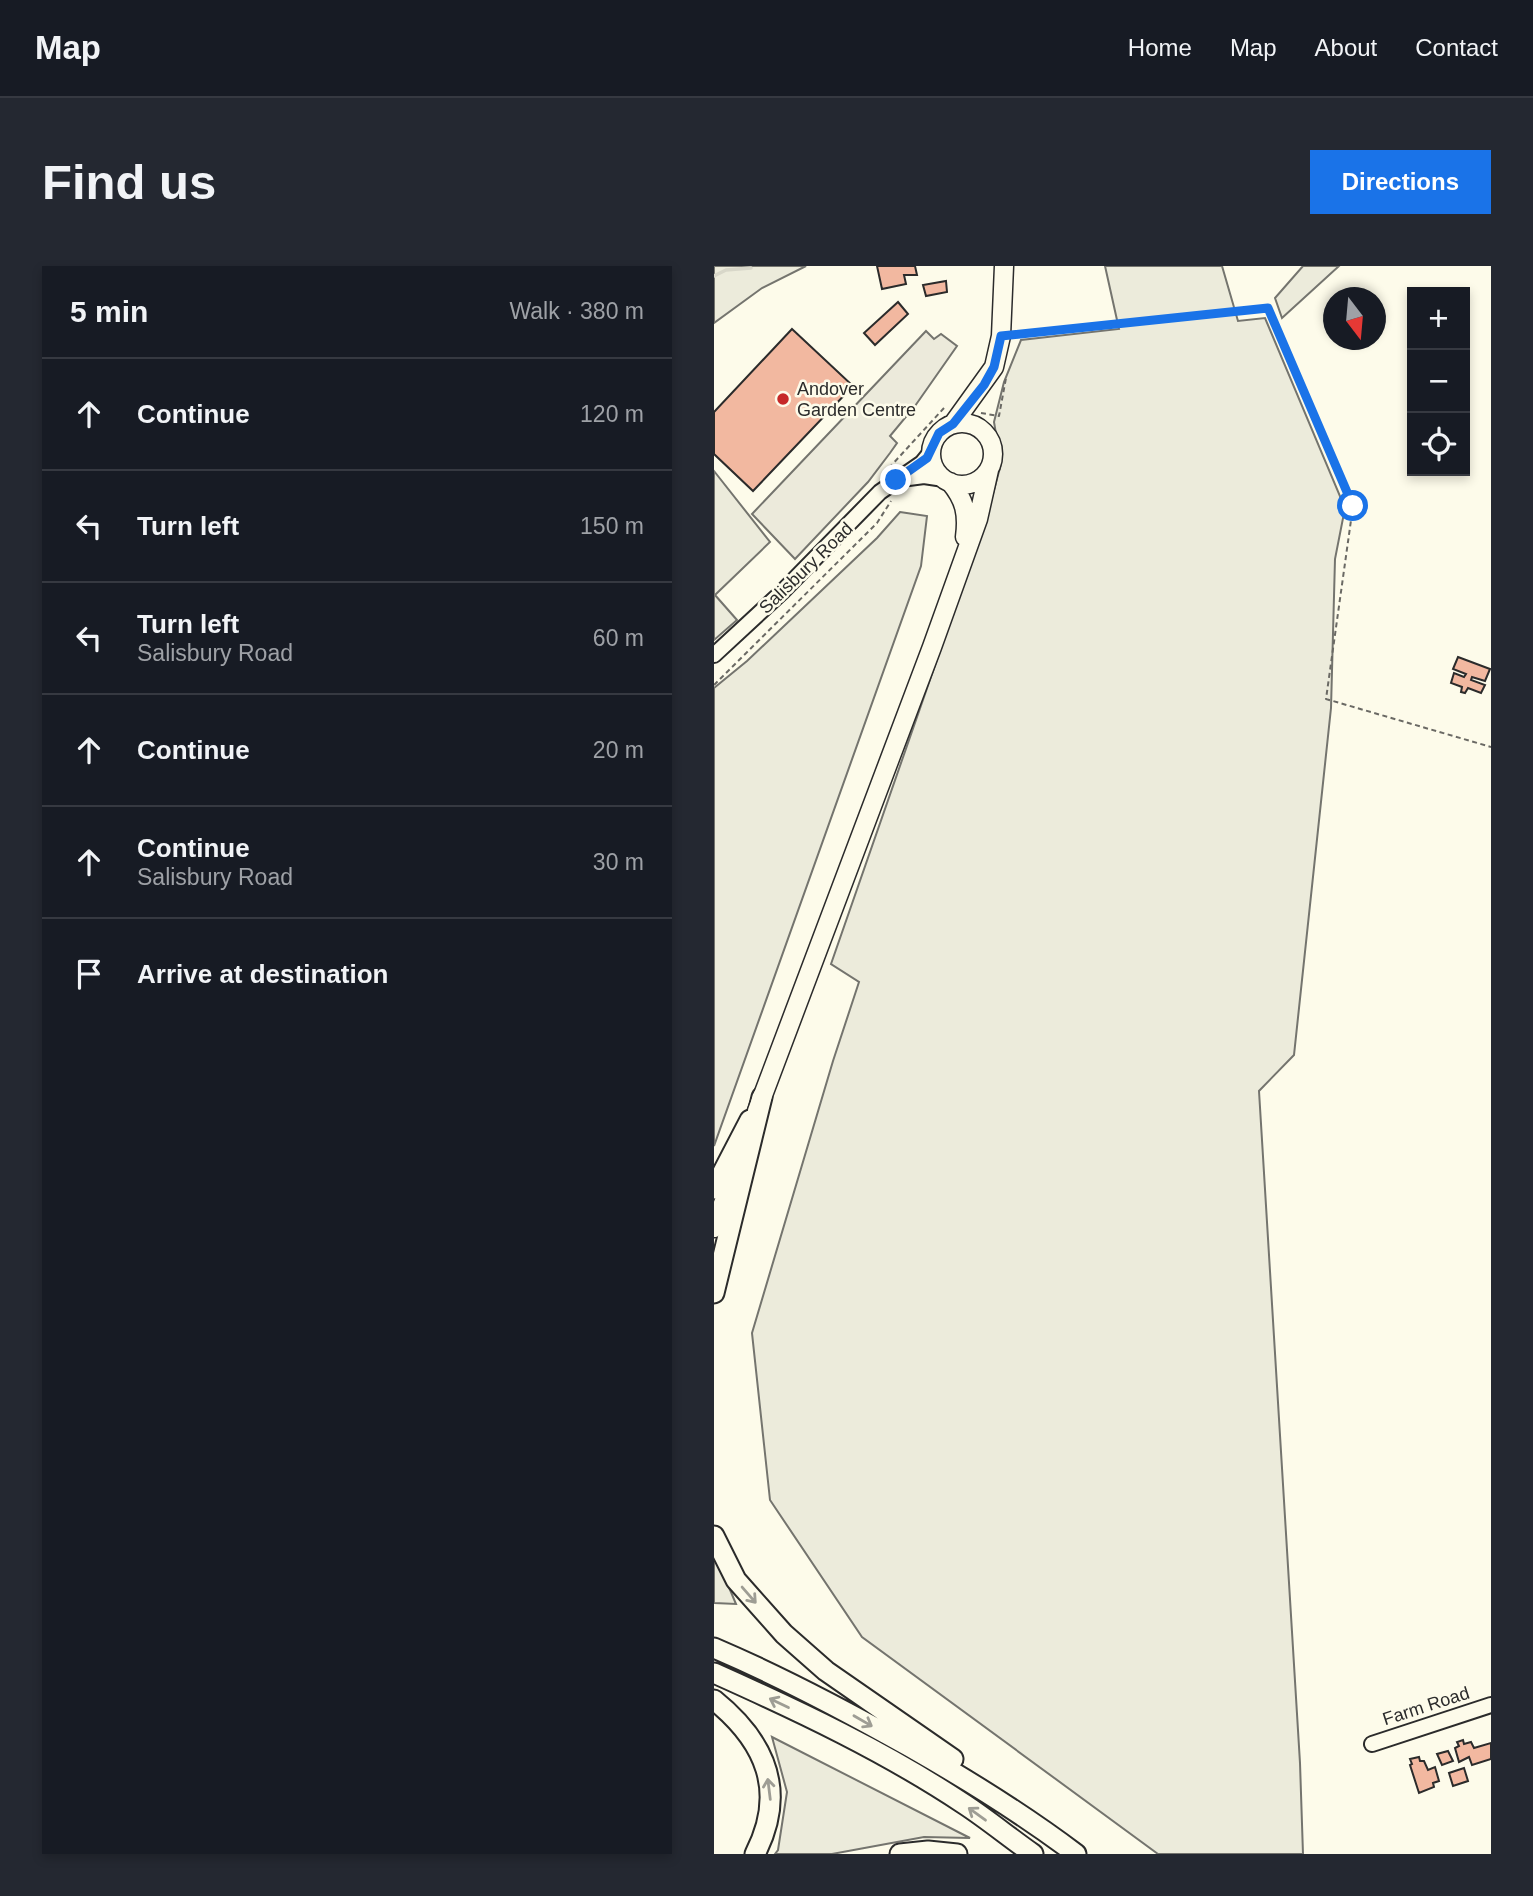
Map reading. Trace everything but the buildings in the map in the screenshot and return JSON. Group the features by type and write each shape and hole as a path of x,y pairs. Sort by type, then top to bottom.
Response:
{"highway":[{"path":"714,1189 762,1097"},
{"path":"714,1293 762,1097"},
{"path":"714,1536 736,1580 784,1634 818,1665 861,1697 950,1756 984,1789"},
{"path":"714,1648 832,1703 984,1789 1033,1821 1076,1854"},
{"path":"714,1672 823,1724 898,1765 963,1804 1033,1854"},
{"path":"714,1700 732,1714 752,1737 763,1761 770,1789 770,1814 755,1854"},
{"path":"900,1854 928,1851 957,1854"}],"main road":[{"path":"962,561 966,510 959,492 937,471 931,452 939,433 953,424 984,385 994,367 1001,336 1004,266"},
{"path":"714,1228 895,750 978,519 993,451 980,413 984,385"},
{"path":"953,424 971,424 986,434"},
{"path":"947,481 968,484 989,470"}],"street":[{"name":"Salisbury Road","path":"714,655 782,592 892,482 922,463 931,452"},
{"path":"892,482 924,476 947,481"},
{"name":"Farm Road","path":"1372,1744 1491,1705"}],"path":[{"path":"1001,336 1268,308 1353,506 1326,699 1491,747"},
{"path":"714,685 877,523 890,505 892,482"}],"shaded area":[{"path":"714,266 806,266 762,288 714,323"},
{"path":"1105,266 1222,266 1238,321 1265,318 1345,508 1335,559 1331,708 1294,1055 1259,1091 1300,1763 1303,1854 1158,1854 862,1637 770,1500 752,1333 859,982 831,964 987,516 1001,464 994,422 1004,382 1021,340 1119,329"},
{"path":"1303,266 1339,266 1282,318 1275,298"},
{"path":"926,331 934,339 941,334 957,346 915,406 890,436 897,443 868,482 795,559 752,514"},
{"path":"714,471 770,542 715,595 737,620 714,640"},
{"path":"900,512 927,516 921,566 714,1146 714,688 747,661 877,538"},
{"path":"714,1552 736,1604 714,1603"},
{"path":"772,1737 970,1838 924,1837 832,1854 775,1854 778,1850 787,1792"}],"waterway":[{"path":"714,276 726,270 751,268"}],"place":[{"name":"Andover Garden Centre","path":"783,399"}],"route":[{"path":"896,480 927,458 939,433 953,424 984,385 994,367 1001,336 1268,308 1353,506"}]}
